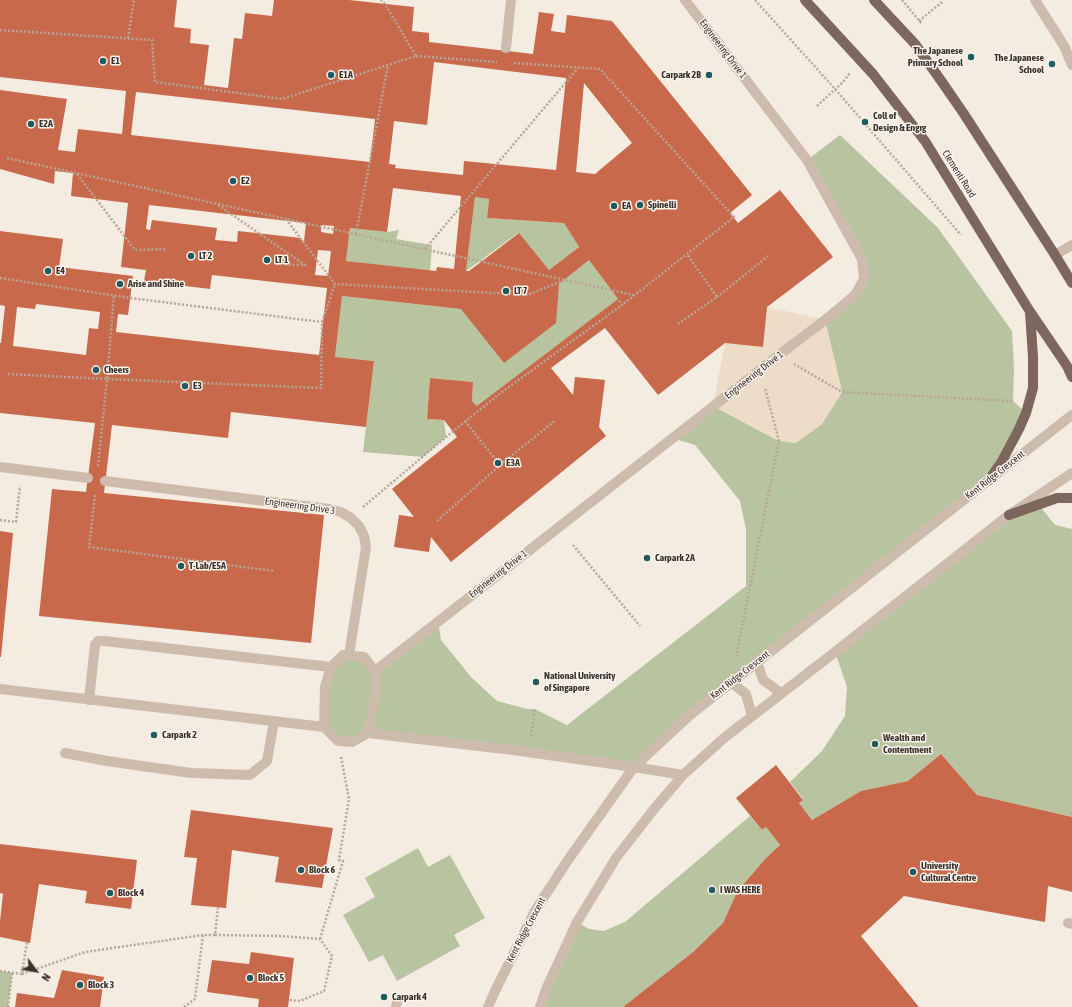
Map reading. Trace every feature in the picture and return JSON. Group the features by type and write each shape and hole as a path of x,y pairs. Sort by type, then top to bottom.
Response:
{"main road":[{"name":"Clementi Road","path":"805,0 873,74 925,141 1072,376"},
{"path":"874,0 915,44 964,114 1072,283"},
{"path":"989,480 1002,461 1019,429 1026,413 1033,388 1030,310"},
{"path":"1009,515 1057,498 1072,498"}],"street":[{"path":"506,48 511,0"},
{"name":"Engineering Drive 1","path":"375,671 855,296 864,279 862,259 807,160 685,0"},
{"path":"1035,0 1064,46 1072,65"},
{"path":"1055,255 1072,245"},
{"name":"Kent Ridge Crescent","path":"488,1007 535,911 568,860 634,767 690,715 731,682 1072,415"},
{"path":"0,468 88,478"},
{"path":"540,1007 547,987 577,922 616,858 654,809 684,775 724,738 836,652 1009,515 1072,473"},
{"name":"Engineering Drive 3","path":"105,481 329,509 340,512 350,518 358,526 364,536 366,548 349,655"},
{"path":"89,700 95,645 98,641 119,642 331,667"},
{"path":"324,727 326,687 331,667 344,655 364,657 375,671 375,697 368,733"},
{"path":"757,662 763,680 781,694"},
{"path":"731,682 746,694 752,716"},
{"path":"0,689 324,727 338,741 352,742 368,733 528,752 684,775"},
{"path":"65,753 107,762 191,773 250,775 266,761 274,721"}],"path":[{"path":"128,38 134,0"},
{"path":"381,0 385,4 416,56"},
{"path":"755,0 835,89 965,239"},
{"path":"902,0 920,21"},
{"path":"904,32 920,21 942,2"},
{"path":"0,30 152,40 155,82 282,98 416,56 501,62"},
{"path":"817,106 843,82 861,60"},
{"path":"350,518 465,421 502,392 622,305 734,218 600,69 508,63"},
{"path":"356,234 388,65"},
{"path":"425,249 578,68"},
{"path":"7,158 634,295"},
{"path":"77,174 135,250 167,249"},
{"path":"216,204 305,265 277,264"},
{"path":"286,219 335,284 528,295 565,280"},
{"path":"687,254 717,297"},
{"path":"678,324 717,297 768,256"},
{"path":"0,278 114,295 322,322"},
{"path":"8,374 321,388 322,322 335,284"},
{"path":"97,470 114,295"},
{"path":"618,299 622,305"},
{"path":"778,355 842,392 1016,401"},
{"path":"731,682 779,441 760,370"},
{"path":"436,521 500,464 556,420"},
{"path":"465,421 500,464"},
{"path":"0,520 16,522 21,470"},
{"path":"95,493 89,547 274,571"},
{"path":"574,545 640,626"},
{"path":"528,752 535,709"},
{"path":"320,939 343,861 339,860 349,799 338,741"},
{"path":"215,935 218,908"},
{"path":"0,971 22,974 85,952 204,935 281,936 320,939"},
{"path":"184,1007 195,999 204,935"},
{"path":"289,1000 300,1000 324,991 332,956 320,939"},
{"path":"22,974 27,942"},
{"path":"8,1007 12,973"}],"green space":[{"path":"840,135 938,228 1012,331 1014,368 1013,401 1026,413 989,480 811,619 634,767 368,733 338,741 324,727 325,687 343,655 364,657 374,671 438,621 441,640 471,677 497,701 527,709 535,709 567,725 746,586 746,529 740,501 695,445 672,438 713,406 779,441 822,424 842,392 825,320 864,279 862,259 807,160"},
{"path":"475,197 489,199 487,218 564,223 579,247 549,270 518,233 466,271"},
{"path":"350,228 387,232 399,230 396,239 432,245 430,271 346,261"},
{"path":"589,260 618,299 480,410 472,401 473,382 430,378 427,419 444,420 446,437 423,457 363,452 374,361 335,357 342,296 461,309 559,284"},
{"path":"1039,505 1055,525 1072,529 1072,817 977,795 941,754 908,781 861,791 812,820 799,803 803,799 790,782 822,751 845,716 847,687 835,652 1009,515"},
{"path":"750,816 762,830 766,827 780,845 765,859 737,892 723,923 693,952 623,1007 542,1007 577,922 589,929 604,931 625,922"},
{"path":"418,848 428,867 450,855 485,918 454,935 460,946 397,981 383,955 369,962 343,915 375,897 365,878"},
{"path":"0,971 12,973 8,1007 0,1007"}],"shaded area":[{"path":"767,307 825,320 842,392 822,424 796,443 779,441 713,406 725,343 763,347"}],"building":[{"path":"0,0 177,0 174,27 191,29 190,43 209,45 204,85 228,88 234,38 242,39 245,13 272,16 274,0 349,0 414,7 412,31 429,33 429,42 533,54 539,12 554,14 551,31 565,33 567,15 612,21 752,195 730,213 738,223 780,190 833,257 767,307 763,347 725,343 658,395 605,328 551,368 573,395 575,377 605,380 599,427 606,436 451,562 431,537 429,552 394,547 399,515 414,517 392,489 457,437 444,420 427,419 430,378 473,382 472,401 477,406 618,299 589,260 559,284 556,323 504,363 461,309 342,296 335,357 374,361 366,427 231,412 228,438 112,425 104,493 324,515 311,643 39,616 52,489 86,492 95,423 0,413 0,343 5,306 0,305 0,231 63,239 59,267 133,276 128,315 118,314 116,332 319,355 327,288 212,275 210,289 144,281 146,270 121,267 128,203 71,196 73,173 55,171 54,184 0,169 0,90 67,99 58,150 75,152 78,129 122,134 126,91 0,77","holes":["434,62 566,78 556,170 464,161 463,175 395,168 396,165 389,164 394,121 427,125","584,83 632,143 595,174 576,172","136,92 375,119 370,162 131,135","393,188 461,196 454,269 437,267 436,271 346,261 350,228 387,232","475,197 489,199 487,218 564,223 579,247 549,270 519,233 469,271 466,271","149,205 306,223 304,241 301,240 301,238 238,231 237,242 215,240 217,228 152,220 150,230 146,229","321,225 334,226 333,234 321,232","318,250 331,251 328,276 315,275","36,304 100,312 98,329 89,328 86,355 13,346 17,307 35,309"]},
{"path":"0,531 13,533 1,657 0,657"},
{"name":"University Cultural Centre","path":"941,754 977,795 1072,817 1072,892 1048,886 1045,922 904,896 861,936 919,1007 623,1007 693,952 723,923 737,892 765,859 780,845 766,827 762,830 736,798 776,765 803,800 799,803 812,820 861,791 908,781"},
{"name":"Block 6","path":"191,810 333,828 322,888 275,882 279,857 232,850 226,908 191,905 197,858 184,857"},
{"name":"Block 4","path":"0,844 137,860 131,909 85,903 87,891 39,884 30,943 0,937 3,894 0,893"},
{"name":"Block 5","path":"251,952 294,958 288,1007 258,1007 259,999 207,992 212,960 249,964"},
{"name":"Block 3","path":"62,970 104,977 100,1007 15,1007 17,993 54,998"}],"place":[{"name":"The Japanese Primary School","path":"971,57"},
{"name":"E1","path":"103,61"},
{"name":"The Japanese School","path":"1052,64"},
{"name":"E1A","path":"331,75"},
{"name":"Carpark 2B","path":"709,75"},
{"name":"Coll of Design & Engrg","path":"865,122"},
{"name":"E2A","path":"31,124"},
{"name":"E2","path":"233,181"},
{"name":"Spinelli","path":"640,205"},
{"name":"EA","path":"614,206"},
{"name":"LT 2","path":"191,256"},
{"name":"LT 1","path":"267,260"},
{"name":"E4","path":"48,271"},
{"name":"Arise and Shine","path":"120,284"},
{"name":"LT 7","path":"506,291"},
{"name":"Cheers","path":"96,370"},
{"name":"E3","path":"185,386"},
{"name":"E3A","path":"498,463"},
{"name":"Carpark 2A","path":"647,558"},
{"name":"T-Lab/E5A","path":"181,566"},
{"name":"National University of Singapore","path":"536,682"},
{"name":"Carpark 2","path":"154,735"},
{"name":"Wealth and Contentment","path":"875,744"},
{"name":"Block 6","path":"301,870"},
{"name":"University Cultural Centre","path":"913,872"},
{"name":"I WAS HERE","path":"712,890"},
{"name":"Block 4","path":"110,893"},
{"name":"Block 5","path":"250,978"},
{"name":"Block 3","path":"80,985"},
{"name":"Carpark 4","path":"384,997"}]}
